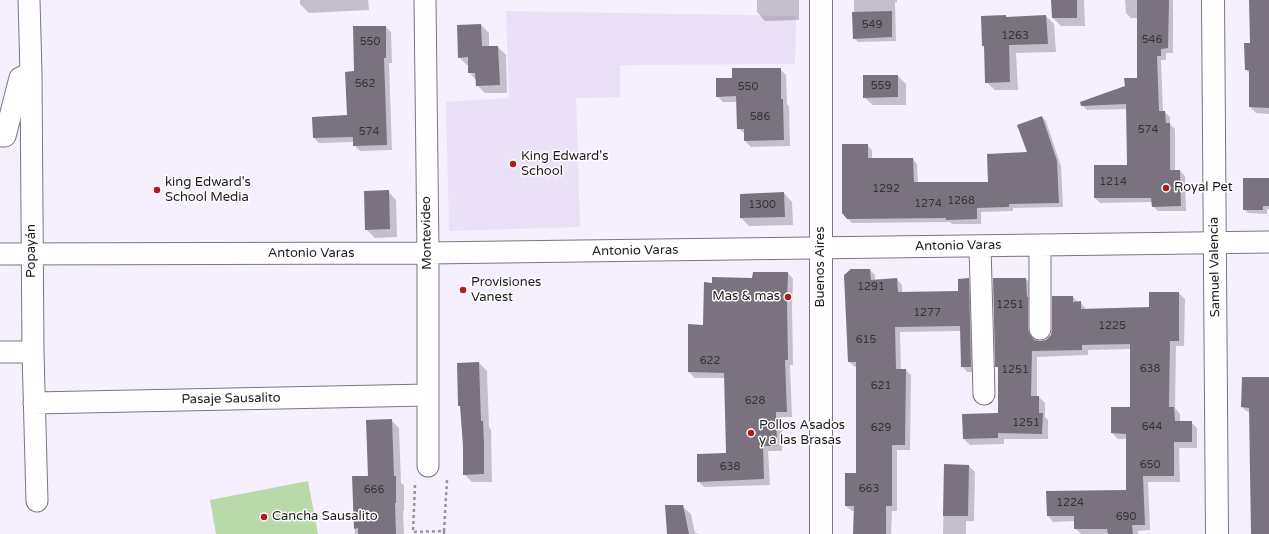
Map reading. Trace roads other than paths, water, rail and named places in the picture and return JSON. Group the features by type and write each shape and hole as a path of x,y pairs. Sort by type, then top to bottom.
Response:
{"street":[{"name":"Popayán","path":"29,0 33,352 37,501"},
{"name":"Montevideo","path":"425,0 428,254 428,466"},
{"name":"Buenos Aires","path":"820,0 821,534"},
{"name":"Samuel Valencia","path":"1213,0 1217,534"},
{"path":"0,136 5,136 20,78 31,73"},
{"name":"Antonio Varas","path":"0,254 428,254 1269,242"},
{"path":"1040,245 1040,329"},
{"path":"980,246 984,394"},
{"path":"0,352 33,352"},
{"name":"Pasaje Sausalito","path":"34,403 428,395"}],"place":[{"name":"King Edward's School","path":"513,164"},
{"name":"Royal Pet","path":"1166,188"},
{"name":"king Edward's School Media","path":"157,190"},
{"name":"Provisiones Vanest","path":"463,290"},
{"name":"Mas & mas","path":"788,297"},
{"name":"Pollos Asados y a las Brasas","path":"751,433"},
{"name":"Cancha Sausalito","path":"264,517"}]}
